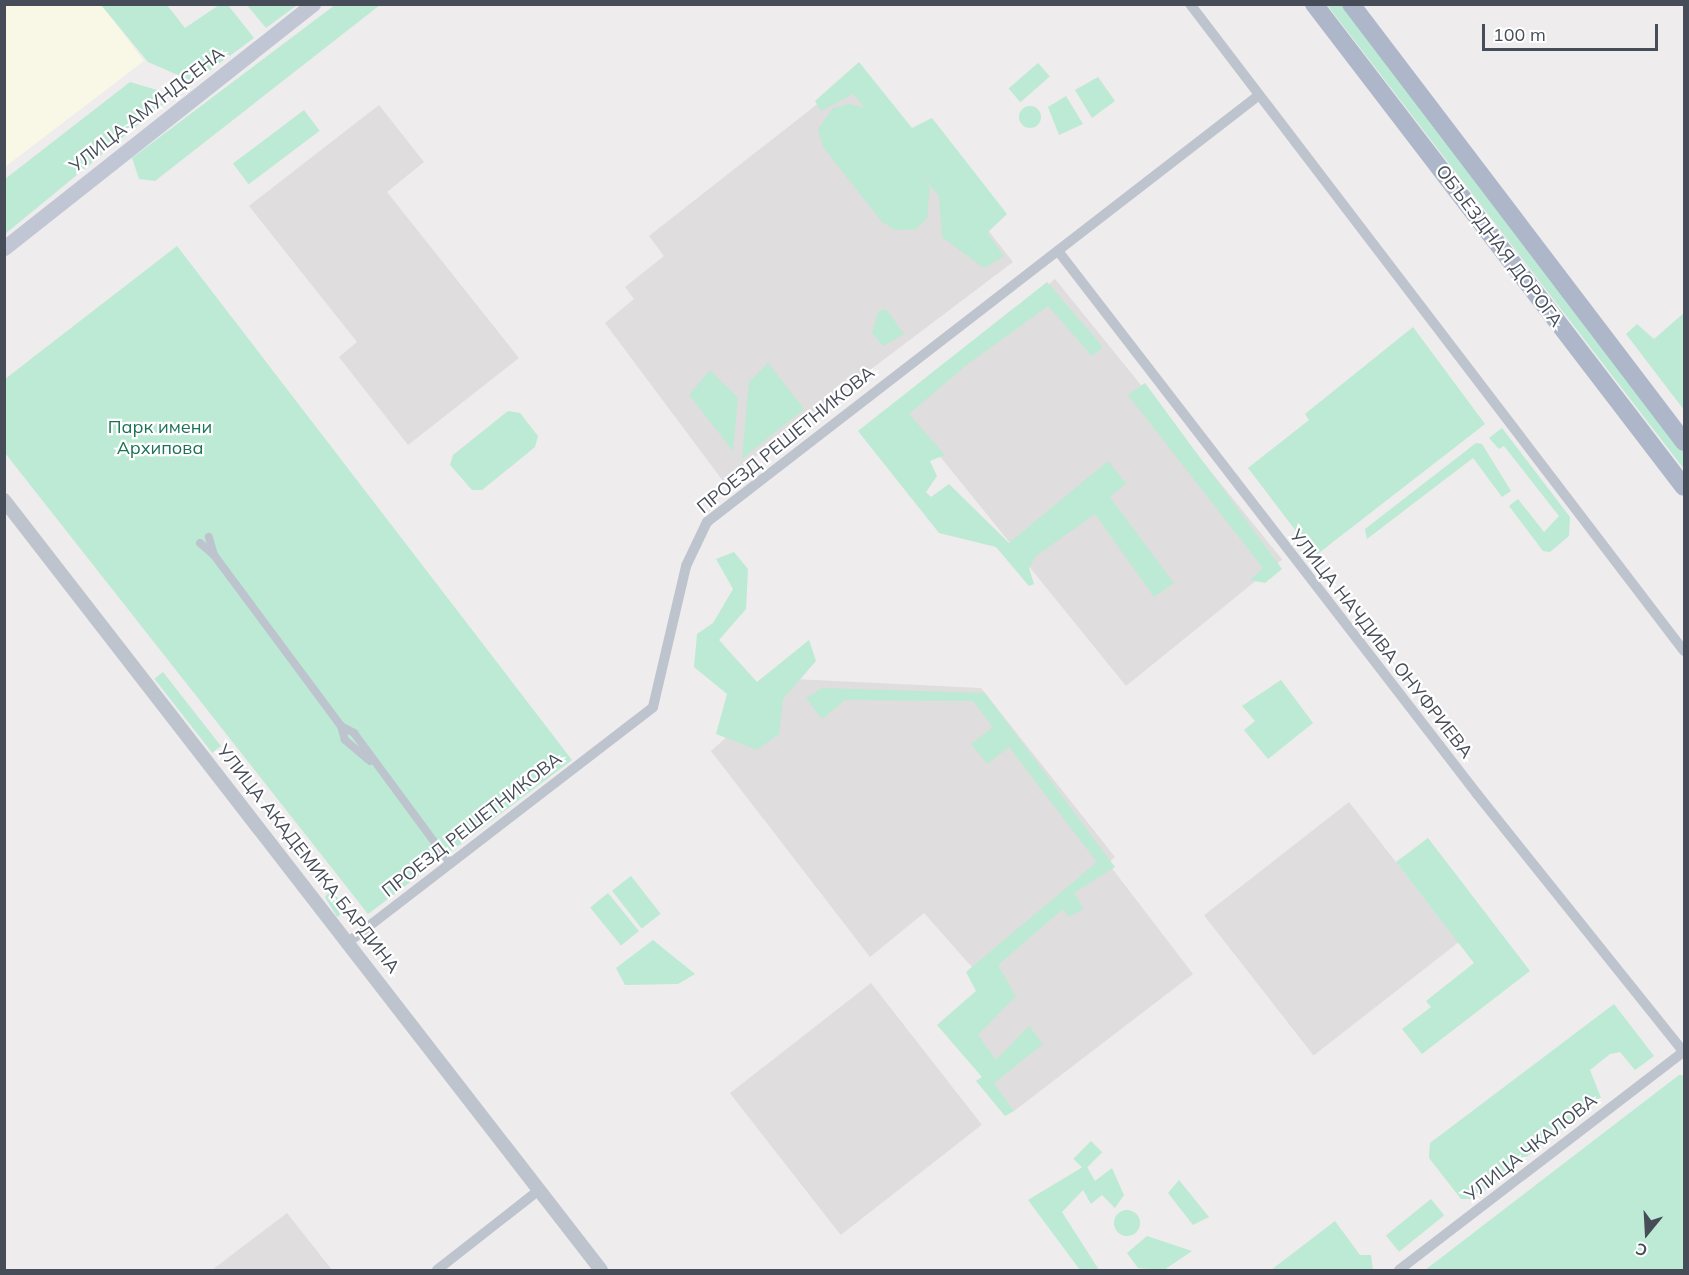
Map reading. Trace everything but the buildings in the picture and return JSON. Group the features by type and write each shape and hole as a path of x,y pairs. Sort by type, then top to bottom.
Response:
{"main road":[{"name":"УЛИЦА АМУНДСЕНА","path":"4,248 313,4"},
{"name":"ОБЪЕЗДНАЯ ДОРОГА","path":"1314,4 1684,487"},
{"name":"ОБЪЕЗДНАЯ ДОРОГА","path":"1351,4 1684,442"}],"street":[{"path":"1190,4 1684,651"},
{"name":"ПРОЕЗД РЕШЕТНИКОВА","path":"347,944 653,707 686,566 707,522 1259,94"},
{"name":"УЛИЦА НАЧДИВА ОНУФРИЕВА","path":"1058,251 1477,794 1684,1052"},
{"name":"УЛИЦА АКАДЕМИКА БАРДИНА","path":"4,500 601,1270"},
{"path":"209,537 214,555"},
{"path":"200,543 214,555 341,726 354,733 370,761 450,863"},
{"name":"УЛИЦА ЧКАЛОВА","path":"1399,1270 1684,1052"},
{"path":"437,1270 539,1190"}],"shaded area":[{"path":"5,5 102,5 144,61 5,167"},
{"path":"862,69 1013,262 723,481 605,323 634,299 625,287 664,256 649,236"},
{"path":"379,105 424,162 387,192 519,358 408,445 339,357 357,342 249,206"},
{"path":"1055,279 1282,560 1126,686 899,405"},
{"path":"793,679 981,688 1115,857 1108,863 1193,974 1014,1111 957,1036 1000,1004 971,966 924,913 870,957 711,751"},
{"path":"1349,802 1459,942 1314,1056 1204,915"},
{"path":"871,983 982,1125 841,1235 730,1093"},
{"path":"287,1213 332,1270 212,1270"}],"green space":[{"path":"101,5 167,5 185,28 219,5 228,5 254,38 194,82 148,62"},
{"path":"247,5 297,5 266,28"},
{"path":"335,5 380,5 155,181 139,179 132,158"},
{"path":"1327,5 1341,5 1684,449 1684,469"},
{"path":"859,62 912,128 932,118 1007,214 987,233 1004,256 984,268 942,237 939,196 920,173 930,187 927,218 916,229 896,230 882,222 823,147 818,129 833,108 850,104 865,108 853,94 821,111 815,101"},
{"path":"1038,63 1050,77 1020,102 1009,89"},
{"path":"1098,77 1115,101 1092,118 1075,90"},
{"path":"130,82 157,90 167,101 5,234 5,179"},
{"path":"1066,96 1083,124 1059,135 1048,107"},
{"path":"1026,106 1034,106 1041,113 1041,121 1034,128 1026,128 1019,121 1019,113"},
{"path":"304,110 320,131 249,184 233,164"},
{"name":"Парк имени Архипова","path":"177,246 572,760 368,914 5,453 5,379"},
{"path":"1047,282 1103,347 1092,356 1048,306 965,366 909,414 945,455 930,461 937,476 926,492 931,497 949,484 1009,543 1108,461 1126,483 1110,497 1174,583 1154,597 1095,514 1036,556 1029,568 1034,584 1029,586 996,547 939,533 858,431"},
{"path":"886,309 904,334 883,346 872,333 878,312"},
{"path":"1684,313 1684,410 1626,334 1637,324 1654,339"},
{"path":"1413,327 1485,424 1315,556 1248,468 1309,420 1305,414"},
{"path":"768,363 804,409 742,459 749,382"},
{"path":"710,370 738,398 733,451 689,395"},
{"path":"1145,383 1282,569 1265,583 1250,580 1263,568 1128,395"},
{"path":"508,411 520,413 538,436 535,447 482,490 472,490 450,465 453,455"},
{"path":"1502,428 1570,517 1569,536 1550,552 1543,551 1509,506 1518,499 1544,532 1559,516 1504,446 1499,449 1489,438"},
{"path":"1476,443 1482,444 1511,491 1502,497 1473,458 1367,539 1365,529"},
{"path":"734,552 748,569 746,609 719,640 757,682 809,640 816,661 783,699 779,734 757,750 716,734 727,694 694,667 697,634 713,623 733,589 716,559"},
{"path":"163,672 221,746 212,753 154,679"},
{"path":"1281,680 1313,723 1268,759 1244,730 1255,721 1242,706"},
{"path":"822,688 985,693 1115,867 1074,893 1084,909 1068,917 1063,909 998,965 1016,996 978,1035 996,1060 1029,1026 1043,1044 994,1083 1014,1111 1005,1116 976,1081 982,1077 937,1025 976,991 966,972 1097,862 1009,747 987,764 971,744 993,727 973,701 845,700 822,719 806,698"},
{"path":"1428,838 1530,971 1422,1054 1402,1029 1431,1007 1426,1001 1474,963 1396,862"},
{"path":"631,876 661,914 642,929 612,891"},
{"path":"331,890 347,909 337,917 325,897"},
{"path":"608,893 639,931 621,946 590,907"},
{"path":"653,940 695,974 678,984 625,985 616,968"},
{"path":"1614,1004 1654,1056 1635,1070 1620,1052 1610,1054 1590,1070 1601,1098 1473,1199 1461,1199 1429,1158 1430,1143"},
{"path":"1679,1075 1684,1075 1684,1270 1425,1270"},
{"path":"1091,1141 1102,1152 1085,1170 1073,1159"},
{"path":"1086,1165 1095,1181 1112,1168 1124,1195 1115,1208 1102,1195 1091,1204 1083,1190 1062,1212 1099,1270 1080,1270 1028,1200"},
{"path":"1179,1180 1209,1217 1193,1225 1168,1193"},
{"path":"1431,1199 1444,1215 1399,1252 1386,1236"},
{"path":"1127,1210 1136,1214 1140,1223 1136,1232 1127,1236 1118,1232 1114,1223 1118,1214"},
{"path":"1335,1221 1360,1255 1371,1255 1373,1270 1271,1270"},
{"path":"1147,1236 1192,1251 1164,1270 1138,1268 1127,1253"}]}
